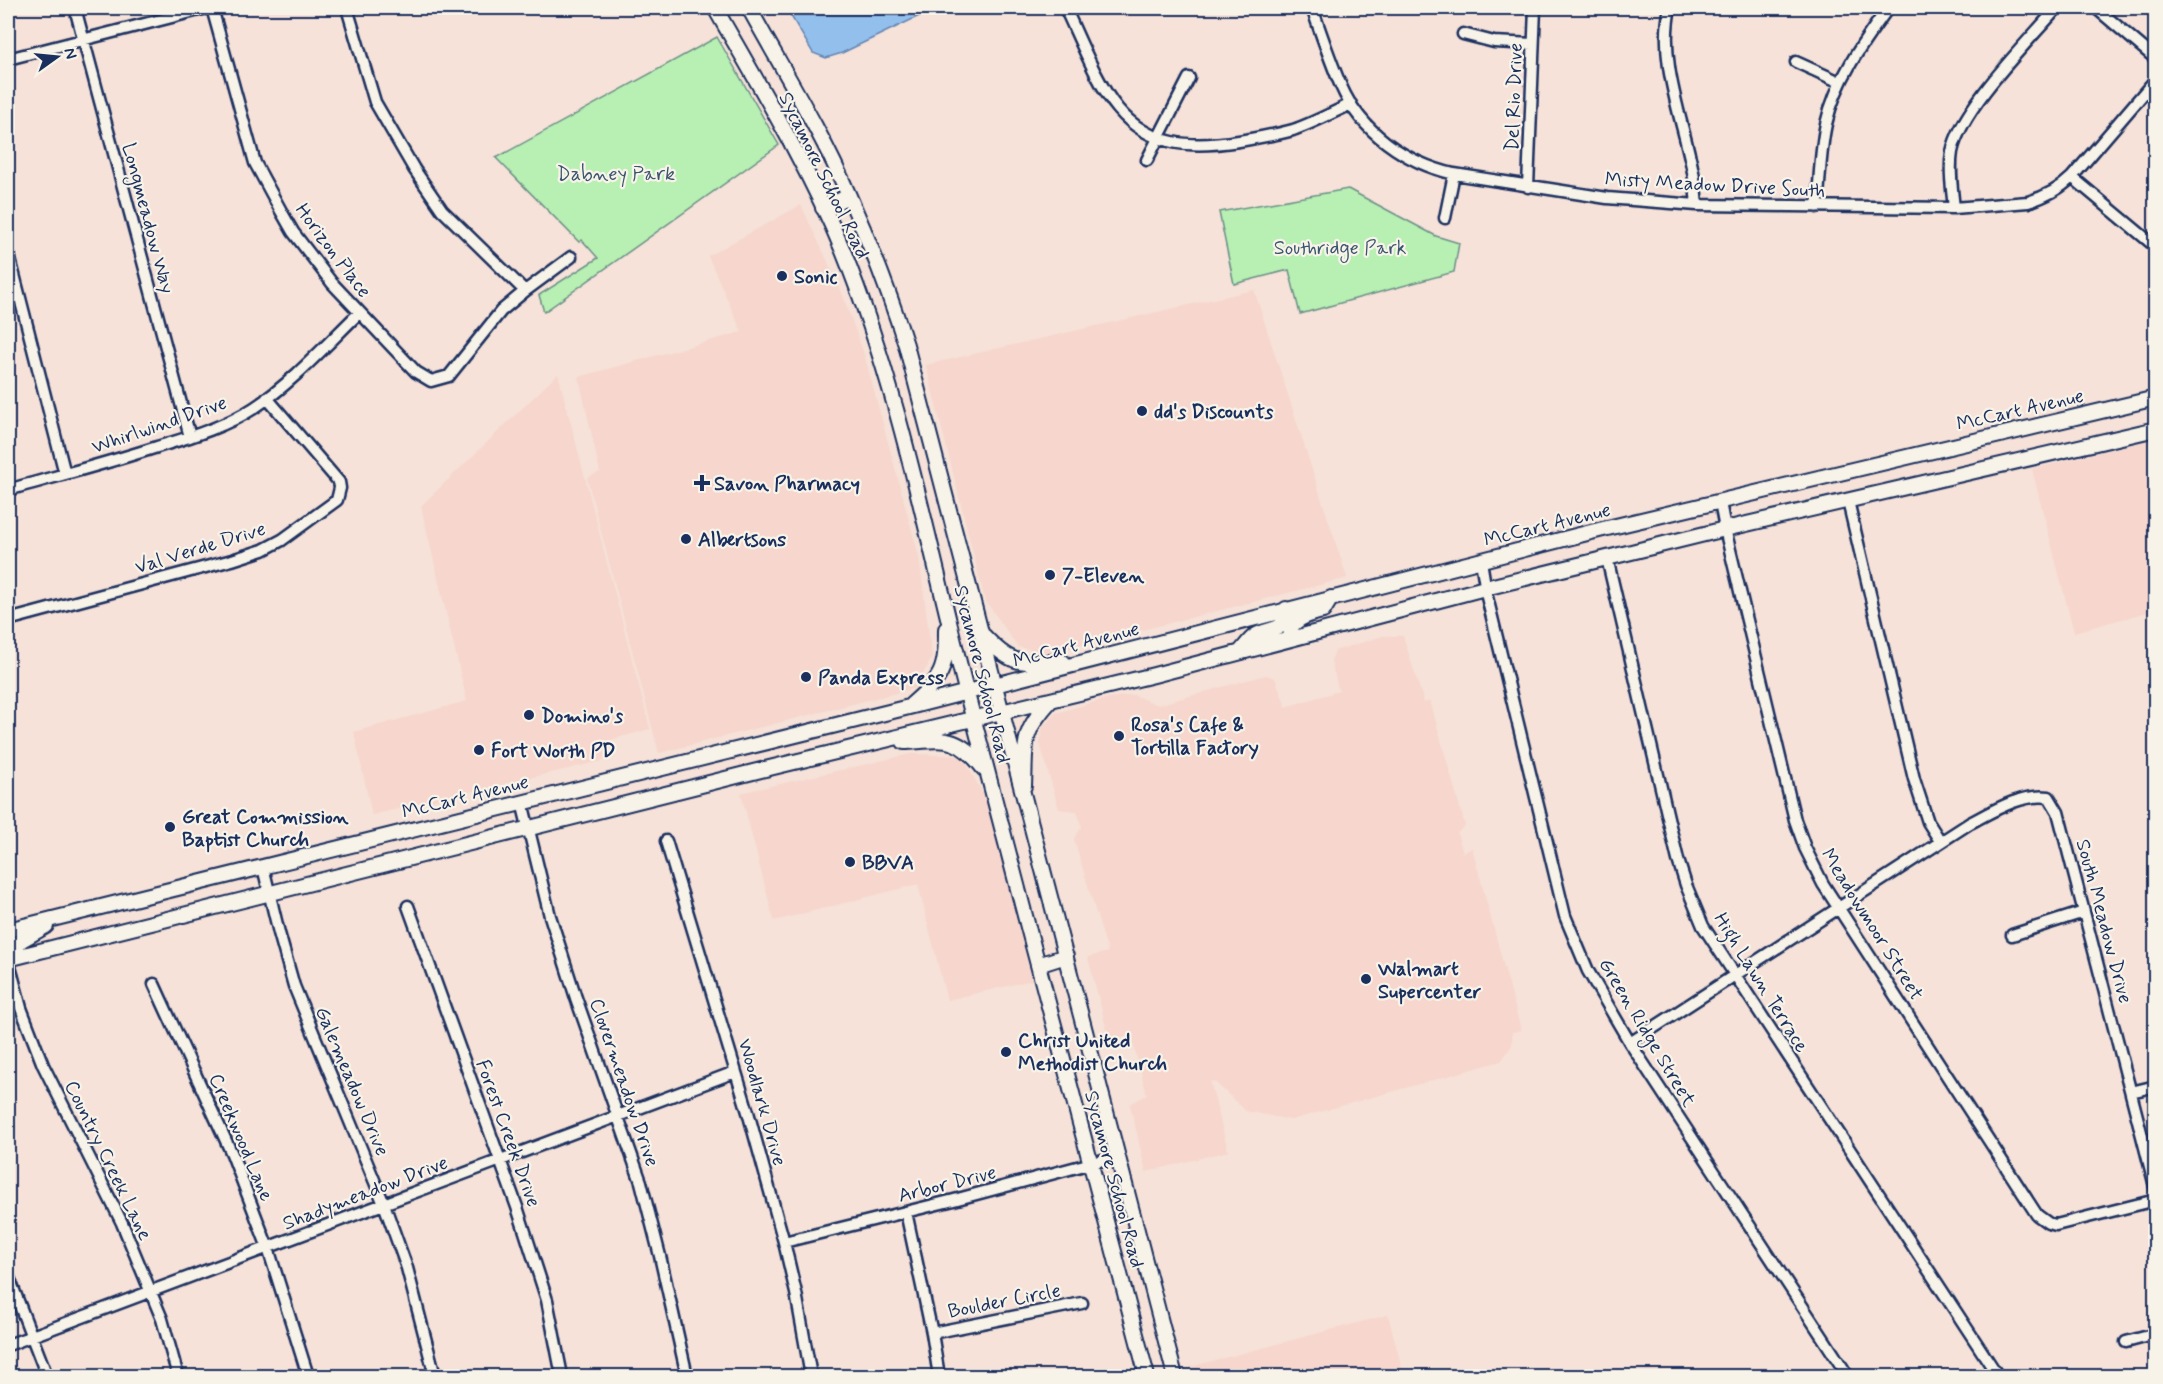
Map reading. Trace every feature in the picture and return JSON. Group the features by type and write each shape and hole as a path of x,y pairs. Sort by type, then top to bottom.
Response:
{"main road":[{"name":"Sycamore School Road","path":"715,8 787,135 823,208 842,249 873,333 914,478 967,692 1147,1377"},
{"name":"Sycamore School Road","path":"749,8 817,130 849,196 895,308 983,635 994,685 1175,1377"},
{"path":"823,208 849,196"},
{"name":"McCart Avenue","path":"8,930 909,707 1286,609 1720,501 2156,398"},
{"path":"8,959 1001,712 1485,588 1725,529 2156,429"},
{"path":"914,478 940,473"},
{"path":"1292,638 1290,628 1294,622 1306,615 1323,611 1331,598"},
{"path":"909,707 932,687 941,673 946,658 945,606"},
{"path":"1241,651 1254,636 1281,626 1286,619 1286,609"},
{"path":"983,635 1000,653 1018,662 1083,662"},
{"path":"1024,800 1025,742 1035,718 1052,699"},
{"path":"872,743 950,740 974,755 989,775"},
{"path":"753,745 761,770"},
{"path":"8,959 20,941 65,915"},
{"path":"1038,964 1066,956"},
{"path":"1135,1333 1162,1327"}],"street":[{"name":"Longmeadow Way","path":"75,8 190,437"},
{"path":"8,59 207,8"},
{"name":"Horizon Place","path":"212,8 255,163 294,232 332,283 416,372 425,379 436,381 448,376 501,311 525,291"},
{"path":"347,8 375,102 414,169 442,210 525,291 571,257"},
{"path":"1065,8 1107,93 1126,117 1147,132 1175,144 1208,146 1263,137 1301,127 1351,104"},
{"name":"Misty Meadow Drive South","path":"1312,8 1341,87 1351,104 1365,124 1400,153 1434,170 1607,198 1697,205 1818,207 1954,207 2028,202 2064,185 2073,177 2156,79"},
{"name":"Del Rio Drive","path":"1528,187 1535,8"},
{"path":"1670,8 1668,46 1671,79 1693,173 1697,205"},
{"path":"1818,207 1826,125 1840,82 1861,46 1888,8"},
{"path":"1954,207 1952,153 1974,105 2057,8"},
{"path":"2096,8 2156,59"},
{"path":"1463,34 1494,42 1533,44"},
{"path":"1796,62 1840,82"},
{"path":"1147,159 1189,78"},
{"path":"1445,218 1454,174"},
{"path":"2073,177 2156,248"},
{"path":"8,251 65,474"},
{"name":"Whirlwind Drive","path":"8,490 190,437 234,419 267,398 359,313"},
{"name":"Val Verde Drive","path":"8,620 263,550 282,540 337,500 340,494 339,482 267,398"},
{"name":"Meadowmoor Street","path":"1720,501 1795,820 1818,875 2037,1215 2048,1223 2056,1225 2156,1200"},
{"path":"1630,1043 1940,841 1928,822 1914,779 1848,501"},
{"name":"High Lawn Terrace","path":"1607,558 1680,868 1704,926 1998,1377"},
{"name":"Green Ridge Street","path":"1481,561 1485,588 1565,916 1588,971 1630,1043 1848,1377"},
{"path":"2156,694 2156,707"},
{"name":"South Meadow Drive","path":"1940,841 2006,805 2043,796 2052,800 2058,812 2156,1190"},
{"name":"Clovermeadow Drive","path":"522,801 550,916 576,998 641,1182 687,1377"},
{"name":"Woodlark Drive","path":"666,841 784,1242 811,1377"},
{"name":"Galemeadow Drive","path":"263,867 294,986 384,1204 407,1268 435,1377"},
{"name":"Forest Creek Drive","path":"408,906 501,1160 547,1300 562,1377"},
{"path":"2012,935 2084,912"},
{"name":"Country Creek Lane","path":"8,959 21,1008 43,1065 122,1222 162,1319 178,1377"},
{"name":"Creekwood Lane","path":"154,984 232,1154 268,1248 308,1377"},
{"name":"Shadymeadow Drive","path":"8,1345 735,1072"},
{"path":"2131,1092 2156,1086"},
{"name":"Arbor Drive","path":"784,1242 1118,1156"},
{"path":"906,1212 939,1377"},
{"path":"8,1275 47,1377"},
{"name":"Boulder Circle","path":"932,1333 1082,1303"},
{"path":"2126,1342 2156,1334"}],"shaded area":[{"path":"801,205 840,288 864,354 919,557 932,658 915,688 659,753 587,478 600,472 579,377 742,332 708,256"},
{"path":"1254,290 1347,578 1051,653 1018,647 985,600 926,365"},
{"path":"558,374 650,729 610,740 614,758 372,815 354,732 467,701 421,506"},
{"path":"2155,439 2155,610 2074,632 2032,469"},
{"path":"1383,636 1403,636 1424,703 1430,701 1465,826 1457,833 1463,853 1472,848 1521,1030 1512,1032 1512,1045 1501,1061 1291,1120 1246,1111 1215,1082 1210,1081 1228,1151 1146,1172 1130,1104 1147,1095 1131,1035 1110,1042 1088,957 1108,952 1074,839 1082,827 1077,811 1059,809 1040,743 1043,726 1056,713 1109,698 1133,695 1158,705 1266,675 1275,678 1286,707 1339,691 1331,661 1335,651"},
{"path":"911,754 962,756 986,800 1032,980 947,1000 918,884 774,921 741,793"},
{"path":"1388,1315 1404,1376 1193,1376 1190,1367"}],"green space":[{"name":"Dabney Park","path":"717,37 779,145 544,312 539,295 598,258 582,240 579,242 496,158"},
{"name":"Southridge Park","path":"1348,189 1436,236 1459,243 1454,272 1300,314 1289,270 1234,284 1219,212"}],"water":[{"path":"791,8 936,8 842,53 826,58 813,53 788,11"}],"place":[{"name":"Sonic","path":"782,276"},
{"name":"dd's Discounts","path":"1142,411"},
{"name":"Savon Pharmacy","path":"702,483"},
{"name":"Albertsons","path":"686,539"},
{"name":"7-Eleven","path":"1050,575"},
{"name":"Panda Express","path":"806,677"},
{"name":"Domino's","path":"529,715"},
{"name":"Rosa's Cafe & Tortilla Factory","path":"1119,736"},
{"name":"Fort Worth PD","path":"479,750"},
{"name":"Great Commission Baptist Church","path":"170,827"},
{"name":"BBVA","path":"850,862"},
{"name":"Walmart Supercenter","path":"1366,979"},
{"name":"Christ United Methodist Church","path":"1006,1052"}]}
